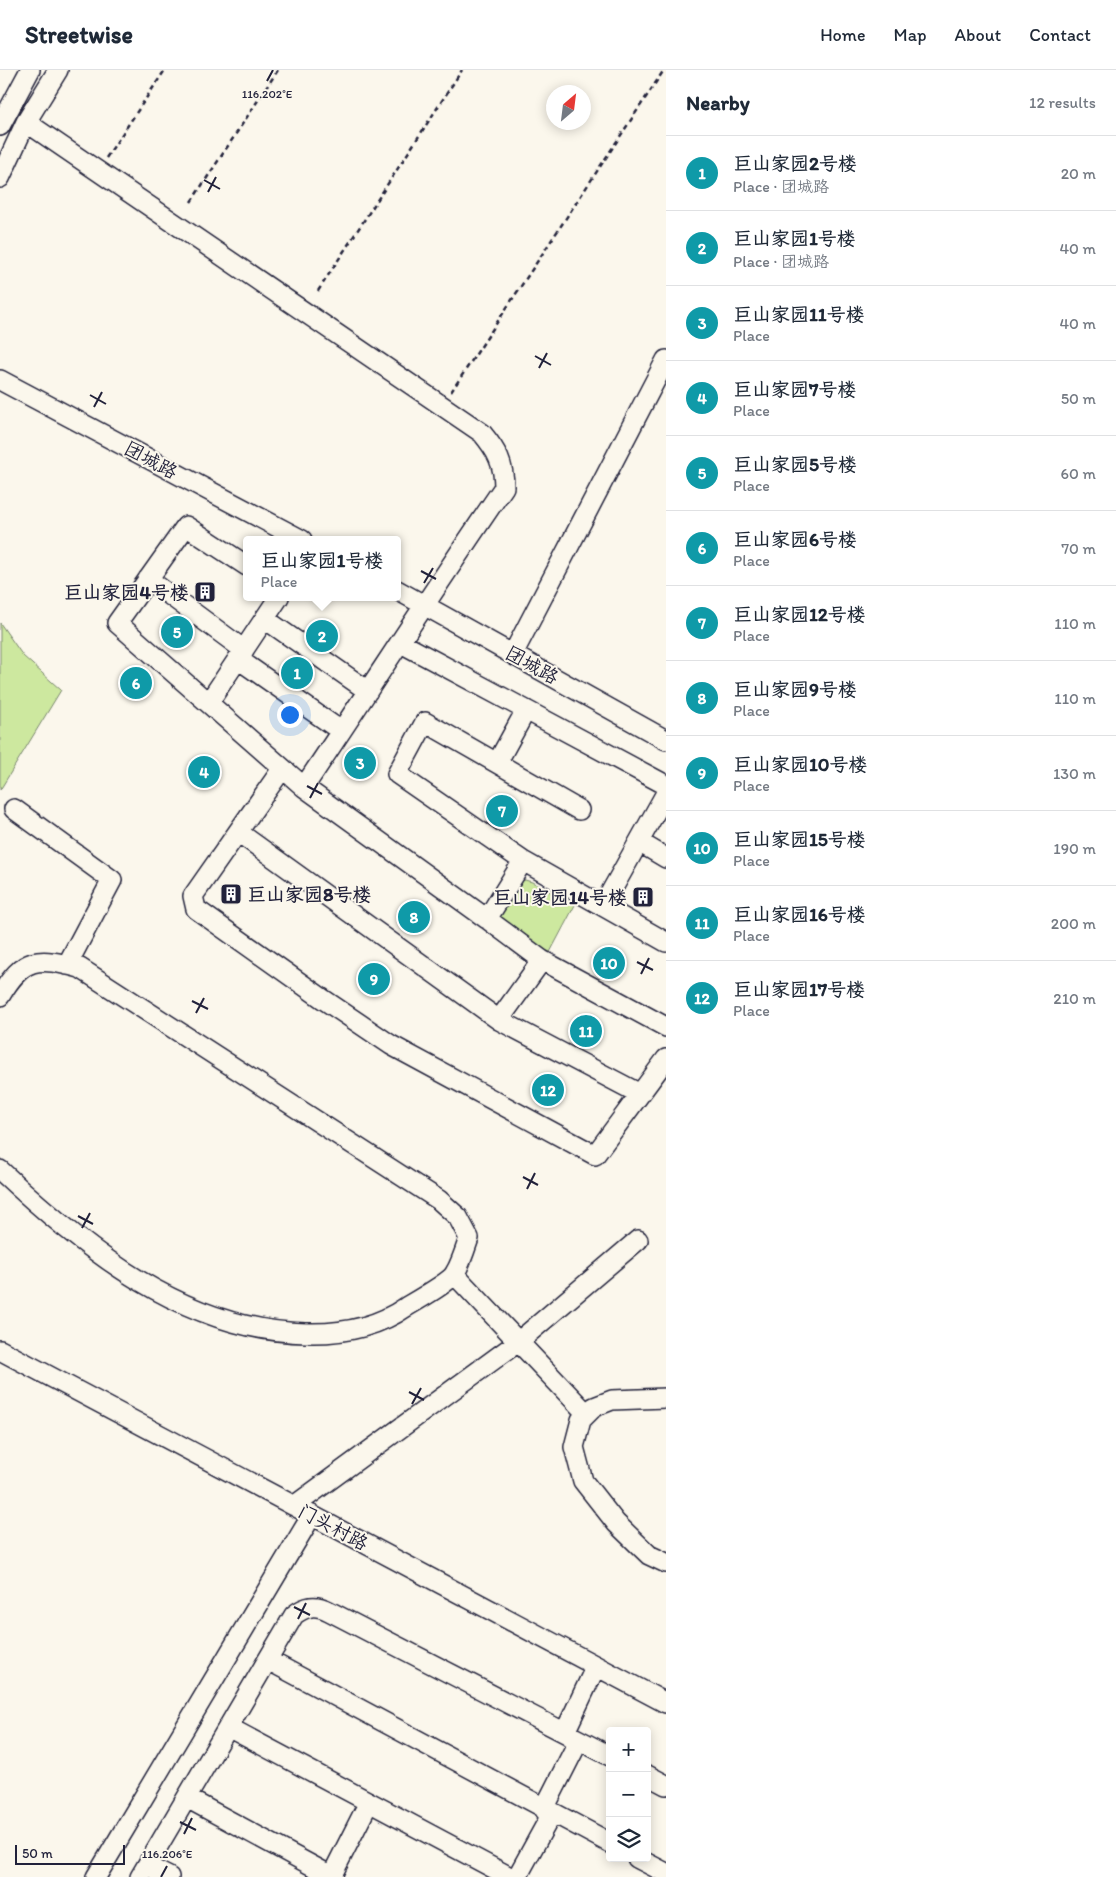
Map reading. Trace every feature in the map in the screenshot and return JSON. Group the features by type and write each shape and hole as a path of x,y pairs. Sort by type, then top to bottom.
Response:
{"street":[{"path":"0,126 30,70"},
{"path":"0,178 26,122 58,70"},
{"path":"26,122 482,433 497,452 504,471 504,487 424,604 401,643 304,787"},
{"path":"513,654 666,360"},
{"name":"团城路","path":"0,380 294,536"},
{"path":"243,563 186,526 117,623 304,787 542,960 666,1027"},
{"path":"148,579 341,731"},
{"name":"团城路","path":"401,592 666,740"},
{"path":"209,702 277,601"},
{"path":"265,619 368,691"},
{"path":"401,643 666,785"},
{"path":"498,763 526,710"},
{"path":"579,810 425,722 397,774 523,861 666,942"},
{"path":"282,769 193,896 196,909 384,1040 595,1155 666,1059"},
{"path":"603,906 666,793"},
{"path":"14,809 112,880 67,965"},
{"path":"238,832 499,1020 640,1094"},
{"path":"639,842 666,858"},
{"path":"486,919 523,861"},
{"path":"499,1020 542,960"},
{"path":"0,996 12,976 29,963 54,962 80,968 439,1200 458,1217 470,1238 455,1275 394,1316 360,1329 324,1334 279,1333 222,1321 157,1292 88,1244 42,1208 0,1170"},
{"path":"294,1506 518,1342 638,1240"},
{"path":"455,1275 587,1414"},
{"name":"门头村路","path":"0,1350 666,1703"},
{"path":"666,1398 612,1400 594,1408 581,1420 574,1447 583,1481 616,1523 649,1555 666,1563"},
{"path":"96,1877 312,1516"},
{"path":"169,1877 144,1871 294,1615 306,1606 321,1607 606,1754"},
{"path":"268,1660 606,1842"},
{"path":"565,1732 596,1666"},
{"path":"228,1727 510,1877"},
{"path":"544,1809 578,1742 565,1732"},
{"path":"651,1777 666,1785"},
{"path":"187,1798 332,1877 369,1802"},
{"path":"516,1877 550,1817 544,1809"},
{"path":"645,1862 666,1874"}],"path":[{"path":"98,171 165,70"},
{"path":"191,202 278,70"},
{"path":"318,291 462,70"},
{"path":"442,406 664,70"}],"green space":[{"path":"0,623 23,656 61,690 0,790"},
{"path":"525,880 575,905 547,958 494,925 518,882"}],"place":[{"name":"巨山家园4号楼","path":"205,592"},
{"name":"巨山家园5号楼","path":"177,632"},
{"name":"巨山家园1号楼","path":"322,636"},
{"name":"巨山家园2号楼","path":"297,673"},
{"name":"巨山家园6号楼","path":"136,683"},
{"name":"巨山家园11号楼","path":"360,763"},
{"name":"巨山家园7号楼","path":"204,772"},
{"name":"巨山家园12号楼","path":"502,811"},
{"name":"巨山家园8号楼","path":"231,894"},
{"name":"巨山家园14号楼","path":"643,897"},
{"name":"巨山家园9号楼","path":"414,917"},
{"name":"巨山家园15号楼","path":"609,963"},
{"name":"巨山家园10号楼","path":"374,979"},
{"name":"巨山家园16号楼","path":"586,1031"},
{"name":"巨山家园17号楼","path":"548,1090"}]}
